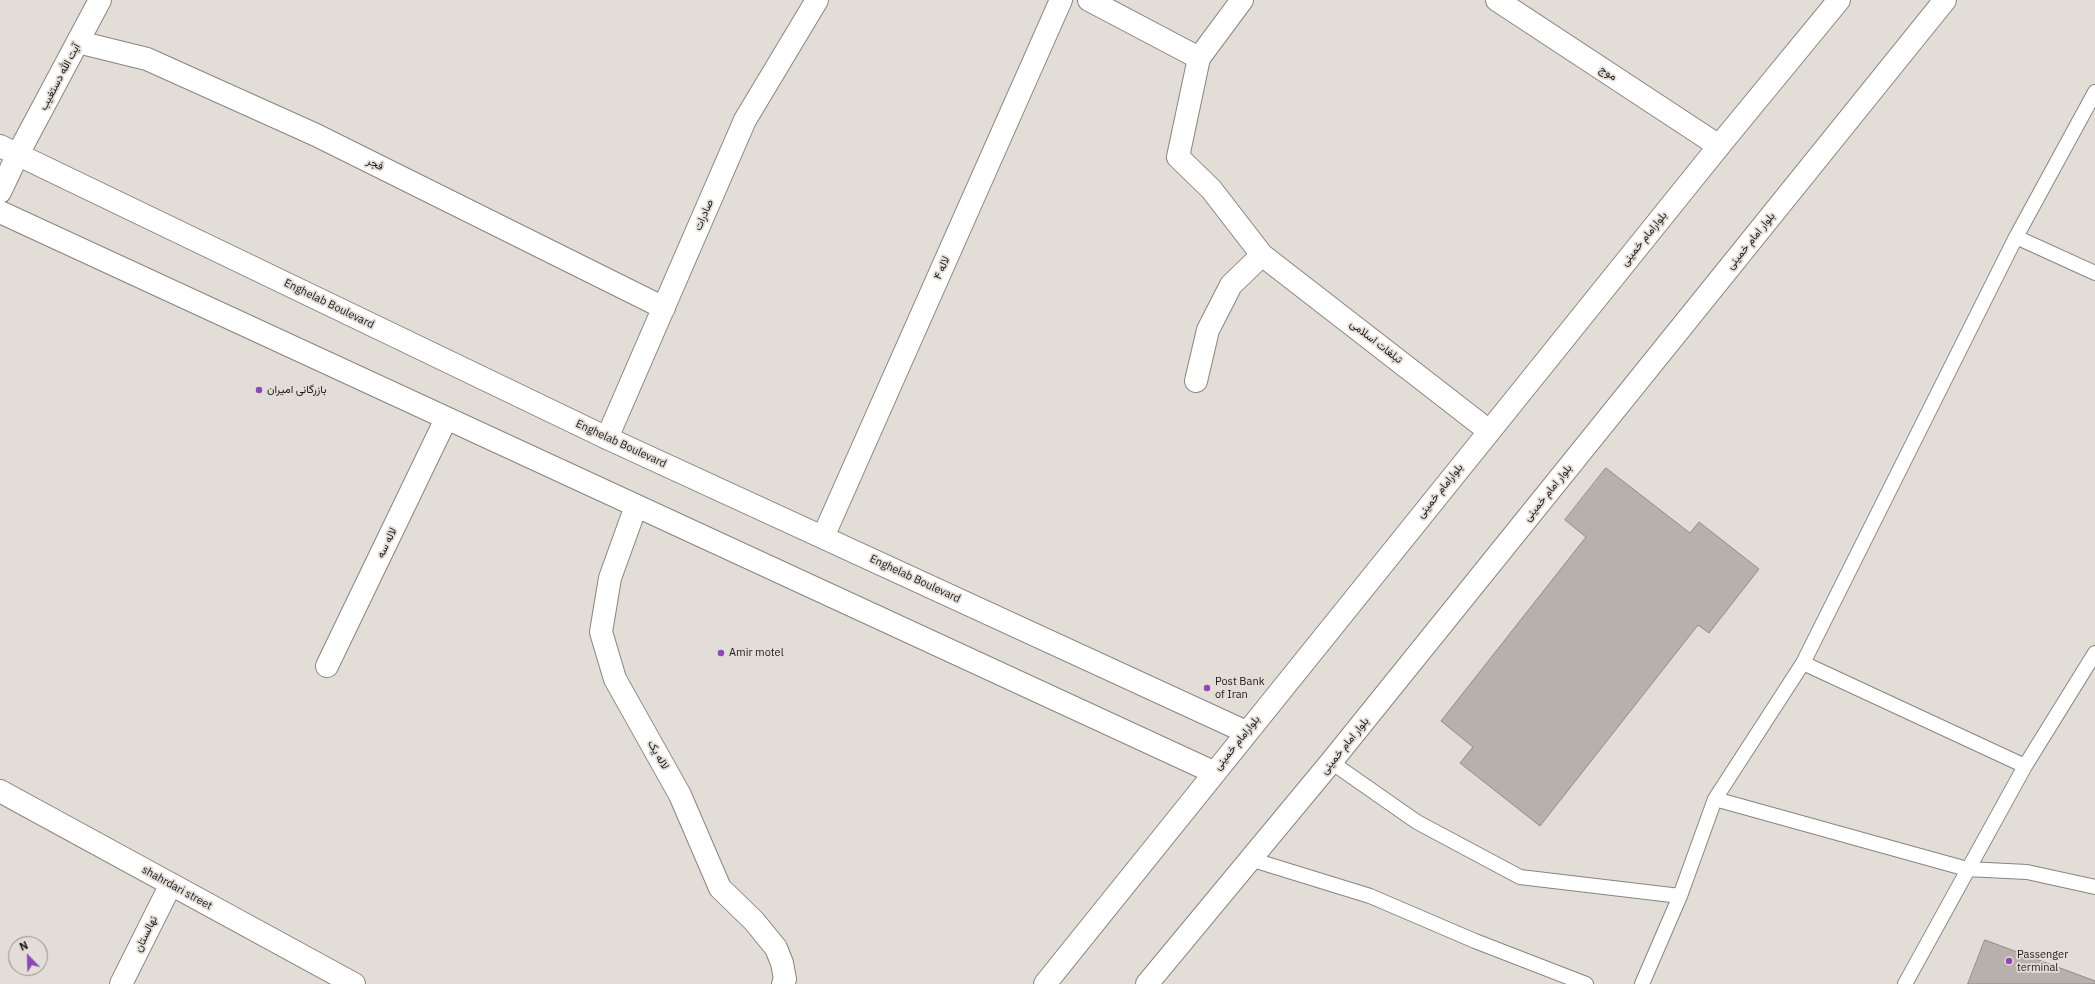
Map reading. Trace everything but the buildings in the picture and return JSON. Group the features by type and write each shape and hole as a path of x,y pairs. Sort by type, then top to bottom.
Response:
{"main road":[{"name":"آیت الله دستغیب","path":"0,192 9,150 78,42 100,0"},
{"name":"صادرات","path":"607,438 745,120 817,0"},
{"name":"لاله ۴","path":"823,537 1061,0"},
{"path":"1089,0 1199,58 1242,0"},
{"name":"موج","path":"1497,0 1719,146"},
{"name":"بلوارامام خمینی","path":"1045,984 1246,732 1719,146 1839,0"},
{"name":"بلوار امام خمینی","path":"1147,984 1331,762 1945,0"},
{"name":"فجر","path":"78,42 147,59 316,135 664,308"},
{"name":"تبلغات اسلامی","path":"1199,58 1178,157 1211,189 1262,255 1489,431"},
{"name":"Enghelab Boulevard","path":"9,150 607,438 1246,732"},
{"path":"0,212 1214,772"},
{"path":"1196,381 1208,330 1231,285 1262,255"},
{"name":"لاله سه","path":"327,666 446,419"},
{"name":"لاله یک","path":"636,506 610,578 601,632 615,679 680,795 720,888 754,920 776,948 782,963 785,978 783,984"},
{"name":"shahrdari street","path":"0,791 171,884 328,978 354,984"},
{"name":"نهالستان","path":"121,984 171,884"}],"lane":[{"path":"1642,984 1680,896 1715,799 1803,663 2016,237 2095,92"},
{"path":"2016,237 2095,273"},
{"path":"1905,984 2025,766 2095,653"},
{"path":"1803,663 2025,766"},
{"path":"1331,762 1417,822 1520,877 1680,896"},
{"path":"1715,799 1967,870 2027,872 2095,887"},
{"path":"1250,859 1370,896 1475,941 1586,984"}],"place":[{"name":"بازرگانی امیران","path":"259,390"},
{"name":"Amir motel","path":"721,653"},
{"name":"Post Bank of Iran","path":"1207,688"},
{"name":"Passenger terminal","path":"2009,961"}]}
